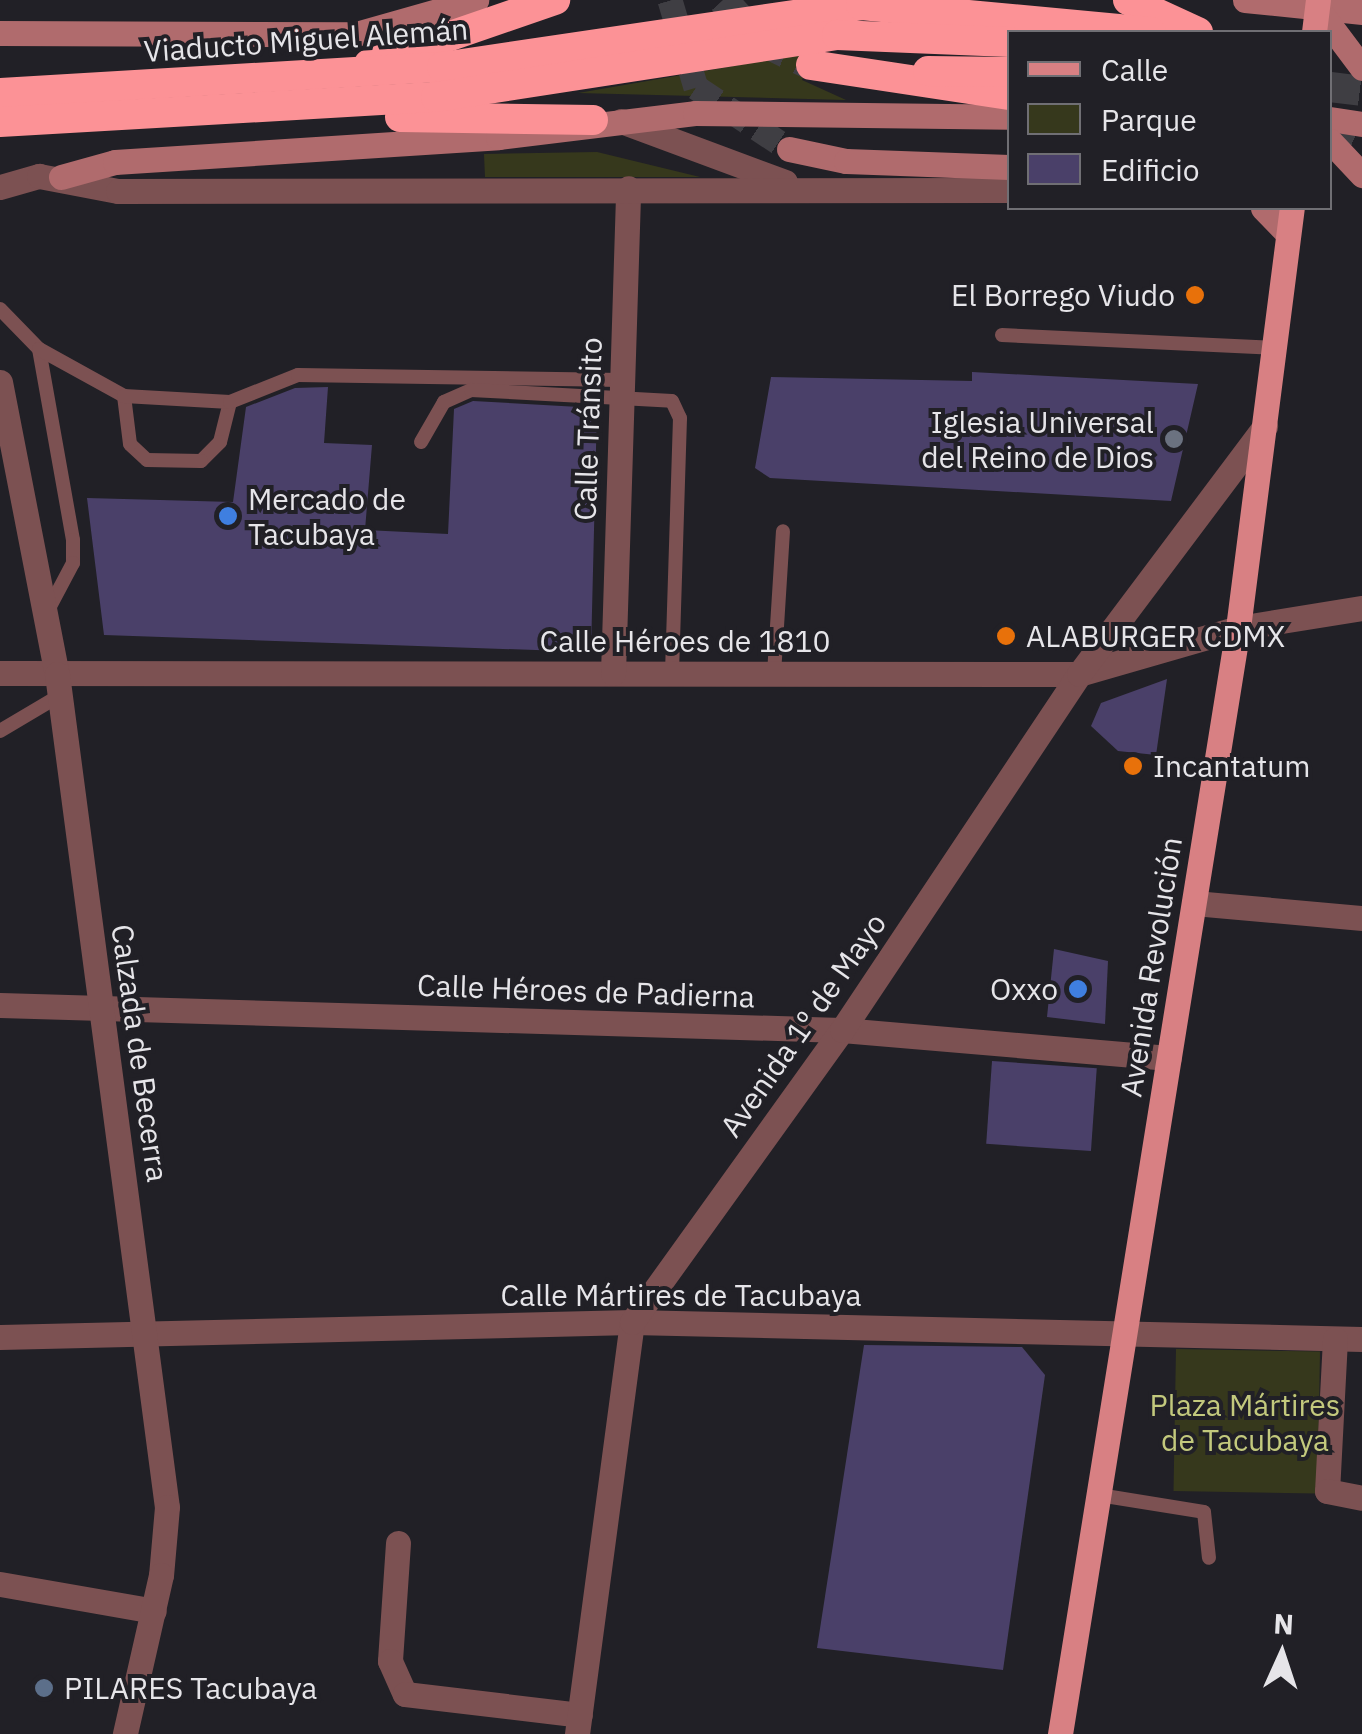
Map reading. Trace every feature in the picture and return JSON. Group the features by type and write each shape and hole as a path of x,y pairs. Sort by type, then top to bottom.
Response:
{"highway":[{"path":"345,75 555,0"},
{"path":"1128,0 1194,30"},
{"name":"Viaducto Miguel Alemán","path":"0,122 264,96 345,75 861,5 1130,30"},
{"name":"Viaducto Miguel Alemán","path":"0,93 264,96 308,108 517,87 837,35 1007,42"},
{"path":"1007,72 823,68 1007,95"},
{"path":"308,108 605,120"}],"main road":[{"name":"Viaducto Miguel Alemán","path":"0,33 356,34 476,0"},
{"path":"1244,0 1320,21 1362,12"},
{"path":"1332,34 1362,68"},
{"path":"60,177 116,162 498,137 605,120 1007,117"},
{"path":"1332,119 1362,124"},
{"path":"1333,145 1362,175"},
{"path":"788,149 846,162 1007,166"},
{"path":"1264,210 1288,234"},
{"name":"Avenida Revolución","path":"1060,1734 1238,628 1292,210"}],"street":[{"path":"605,120 803,188"},
{"path":"0,187 60,177 118,192 1007,190"},
{"name":"Calle Tránsito","path":"613,673 628,188"},
{"name":"Calzada de Becerra","path":"0,382 58,685 99,1009 150,1338 166,1507 154,1612 125,1734"},
{"name":"Avenida 1º de Mayo","path":"578,1725 632,1322 842,1030 1078,674 1265,426"},
{"name":"Calle Héroes de 1810","path":"0,673 58,685 613,673 1078,674 1238,628 1362,608"},
{"path":"1194,902 1362,918"},
{"name":"Calle Héroes de Padierna","path":"0,1005 842,1030 1169,1058"},
{"name":"Calle Mártires de Tacubaya","path":"0,1337 150,1338 632,1322 1362,1339"},
{"path":"1335,1339 1326,1491 1362,1498"},
{"path":"398,1542 390,1661 405,1694 578,1725"},
{"path":"0,1584 154,1612"}],"lane":[{"path":"0,309 40,349 124,396 230,402 298,376 622,386 672,401 680,418 672,674"},
{"path":"1002,336 1274,348"},
{"path":"40,349 73,540 73,562 46,615"},
{"path":"421,442 456,393 622,386"},
{"path":"124,396 130,444 147,460 213,455 230,402"},
{"path":"774,674 783,531"},
{"path":"0,732 58,685"},
{"path":"1098,1495 1204,1512 1209,1558"}],"green space":[{"path":"815,52 802,80 846,100 578,93"},
{"path":"597,152 700,177 485,177 484,154"},
{"name":"Plaza Mártires de Tacubaya","path":"1176,1349 1320,1352 1317,1493 1174,1491"}],"building":[{"path":"972,372 1198,384 1171,501 770,478 755,468 771,377 972,381"},
{"name":"Mercado de Tacubaya","path":"328,387 324,443 372,445 365,530 448,534 454,409 473,401 597,408 591,652 104,635 87,498 233,502 246,407 295,388"},
{"path":"1167,679 1156,755 1118,751 1091,726 1101,703"},
{"name":"Oxxo","path":"1054,949 1108,961 1105,1024 1047,1017"},
{"path":"992,1061 1097,1068 1091,1151 986,1144"},
{"path":"864,1345 1022,1347 1045,1375 1003,1670 817,1648"}],"tunnel":[{"path":"670,0 696,87 789,149"},
{"path":"723,0 759,40 811,65"},
{"path":"1332,87 1362,91"},
{"path":"1332,132 1362,146"}],"place":[{"name":"El Borrego Viudo","path":"1195,295"},
{"name":"Iglesia Universal del Reino de Dios","path":"1174,439"},
{"name":"Mercado de Tacubaya","path":"228,516"},
{"name":"ALABURGER CDMX","path":"1006,636"},
{"name":"Incantatum","path":"1133,766"},
{"name":"Oxxo","path":"1078,989"},
{"name":"PILARES Tacubaya","path":"44,1688"}]}
